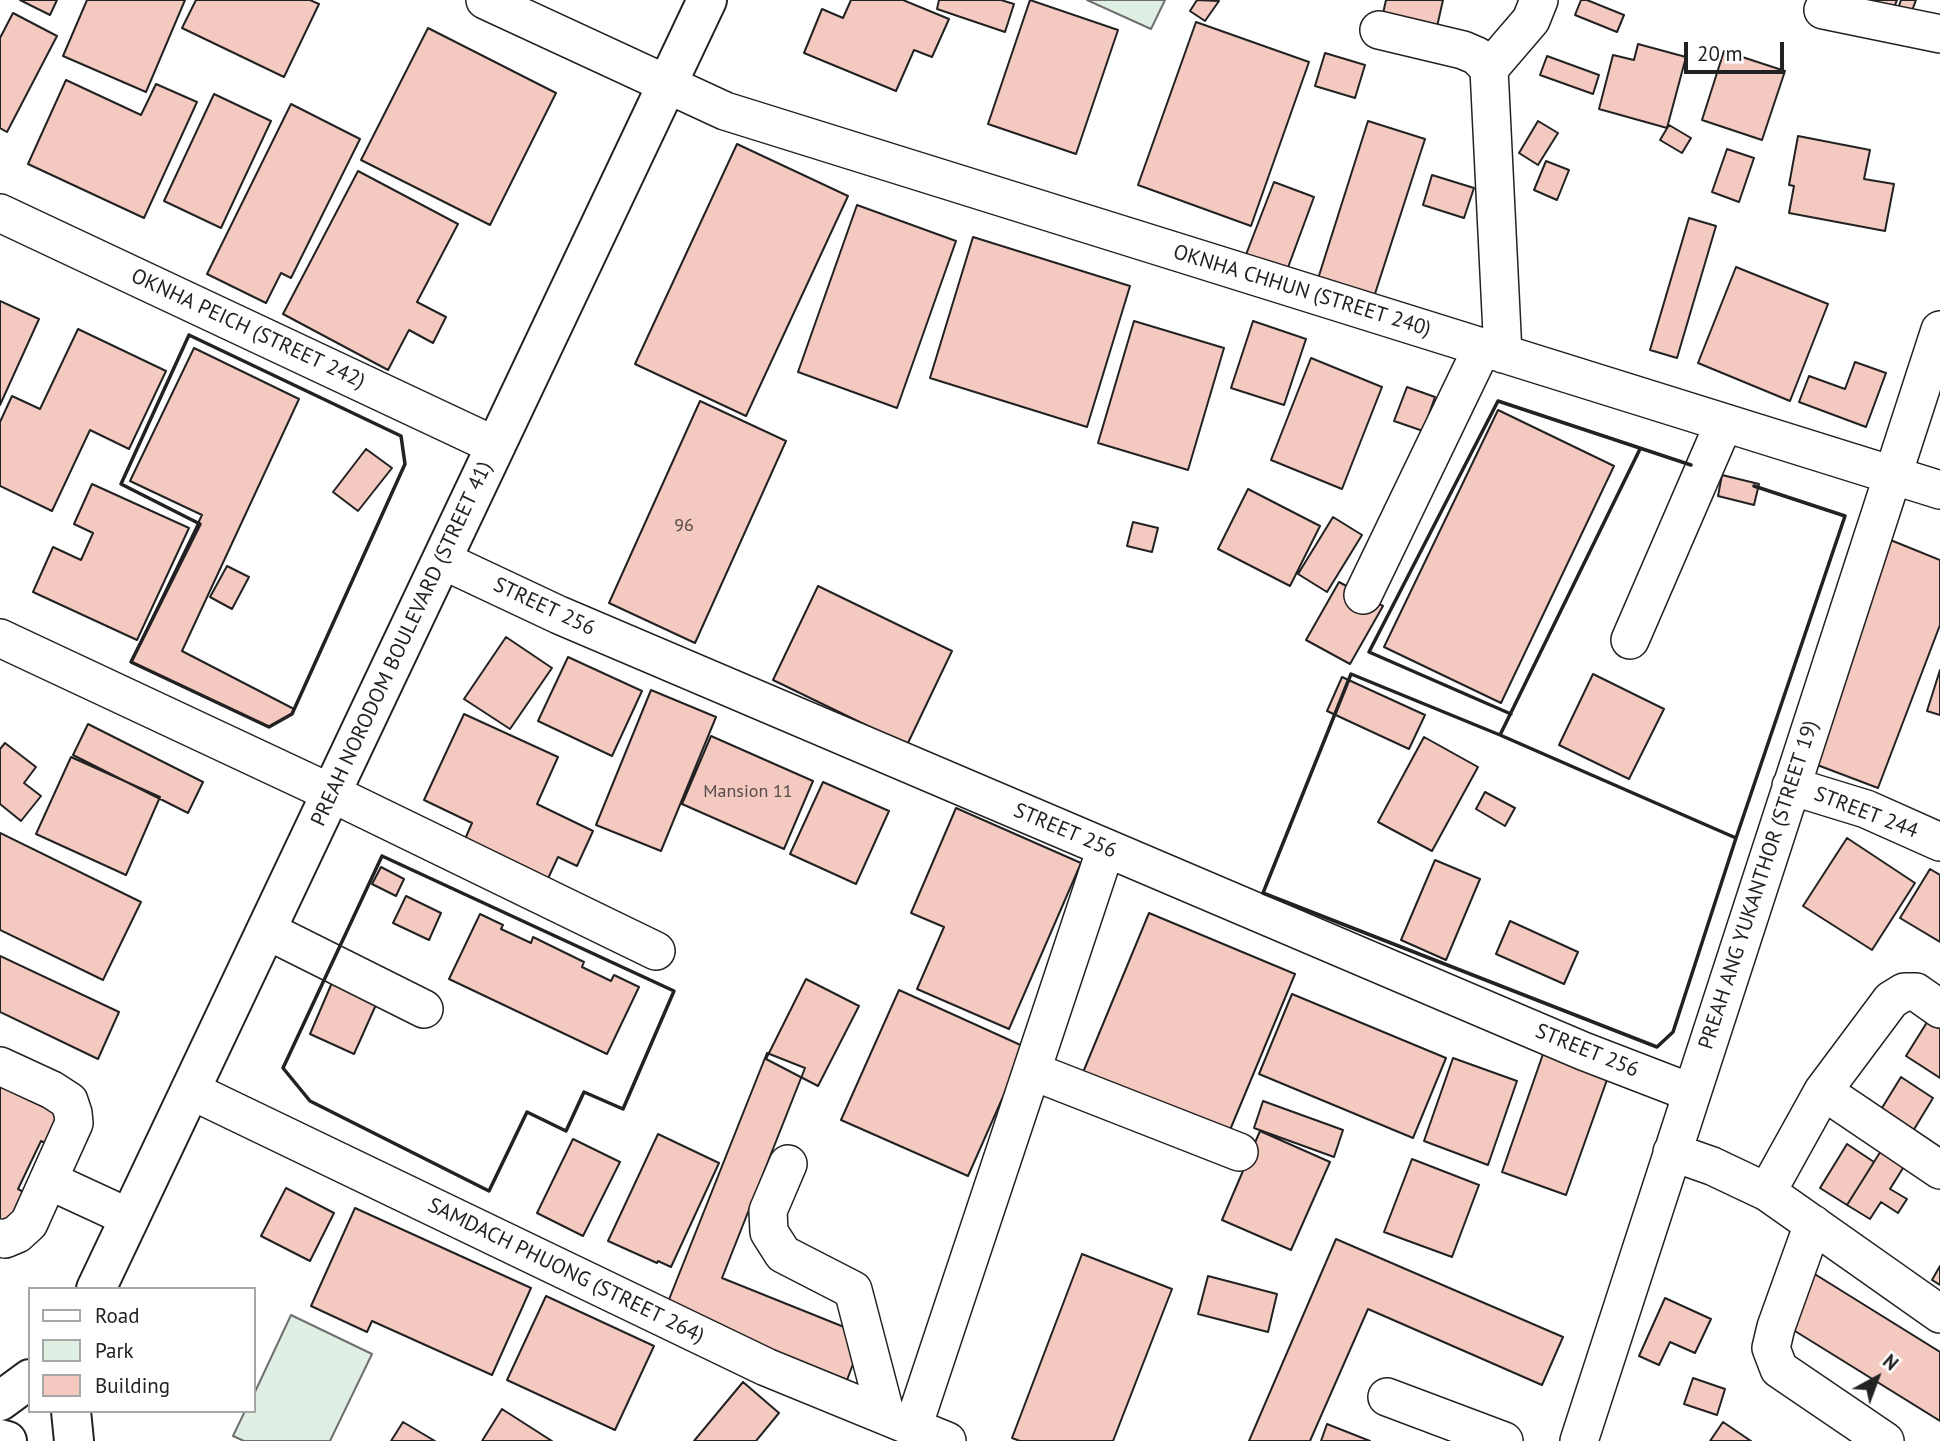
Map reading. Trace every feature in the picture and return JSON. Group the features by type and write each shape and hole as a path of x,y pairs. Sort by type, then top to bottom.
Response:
{"main road":[{"name":"PREAH NORODOM BOULEVARD (STREET 41)","path":"97,1287 707,0"},
{"path":"0,1401 28,1380"},
{"path":"71,1413 74,1441"},
{"path":"0,1439 7,1441"}],"street":[{"name":"OKNHA CHHUN (STREET 240)","path":"485,0 725,111 1940,490"},
{"path":"1363,595 1493,351 1489,69 1531,20 1539,0"},
{"path":"1822,10 1940,34"},
{"path":"1379,30 1464,50 1477,56 1489,69"},
{"name":"OKNHA PEICH (STREET 242)","path":"0,213 496,446"},
{"name":"PREAH ANG YUKANTHOR (STREET 19)","path":"1579,1441 1940,330"},
{"path":"1630,640 1724,423"},
{"name":"STREET 256","path":"442,559 559,615 1583,1051 1692,1093"},
{"path":"0,638 331,793 656,951"},
{"name":"STREET 244","path":"1791,786 1866,810 1940,842"},
{"path":"900,1422 1032,1070 1107,848"},
{"path":"266,930 424,1009"},
{"path":"1767,1192 1823,1091 1891,1000 1904,992 1916,992 1940,1009"},
{"path":"0,1066 52,1090 69,1101 74,1123 30,1223 18,1234 0,1238"},
{"path":"1032,1070 1239,1152"},
{"name":"SAMDACH PHUONG (STREET 264)","path":"190,1090 766,1367 947,1441"},
{"path":"1823,1091 1940,1170"},
{"path":"1672,1152 1712,1166 1767,1192 1940,1314"},
{"path":"788,1164 768,1211 769,1232 783,1254 853,1290 900,1422"},
{"path":"50,1181 130,1218"},
{"path":"1813,1224 1776,1326 1772,1349 1779,1369 1885,1441"},
{"path":"1387,1397 1504,1441"}],"green space":[{"path":"1087,0 1165,0 1151,29"},
{"path":"291,1315 372,1354 330,1441 244,1441 233,1436 244,1413 256,1413 256,1390"}],"building":[{"path":"20,0 57,0 50,15"},
{"path":"87,0 185,0 146,92 63,56"},
{"path":"196,0 310,0 319,4 284,77 182,28"},
{"path":"851,0 903,0 949,19 932,57 914,50 896,91 804,53 822,9 843,18"},
{"path":"939,0 1001,0 1014,4 1005,32 937,9"},
{"path":"1030,0 1118,30 1076,154 988,124"},
{"path":"1197,0 1219,1 1205,21 1190,11"},
{"path":"1386,0 1443,0 1434,40 1380,27"},
{"path":"1581,0 1624,15 1617,32 1575,15"},
{"path":"1868,0 1897,0 1890,17 1865,7"},
{"path":"1901,0 1916,0 1909,19 1896,14"},
{"path":"13,13 57,36 7,132 0,128 0,38"},
{"path":"1196,22 1309,62 1251,226 1138,185"},
{"path":"428,28 556,93 490,225 361,160"},
{"path":"1638,44 1686,57 1667,128 1599,109 1613,55 1634,60"},
{"path":"1724,51 1785,71 1762,140 1702,120"},
{"path":"1325,53 1365,65 1355,98 1315,86"},
{"path":"1547,56 1599,75 1593,94 1540,75"},
{"path":"66,80 141,115 156,84 197,102 144,218 28,164"},
{"path":"214,94 271,121 221,228 164,201"},
{"path":"291,104 360,139 291,278 281,273 266,303 207,274"},
{"path":"1368,121 1425,139 1372,303 1316,285"},
{"path":"1538,121 1558,133 1538,165 1519,153"},
{"path":"1669,125 1691,138 1682,153 1660,140"},
{"path":"1798,136 1870,150 1864,179 1894,184 1885,231 1789,213 1794,186 1789,185"},
{"path":"737,144 848,196 746,416 635,364"},
{"path":"1727,149 1754,158 1739,202 1712,192"},
{"path":"1546,161 1569,170 1557,200 1534,190"},
{"path":"358,171 458,224 417,302 446,317 433,343 409,330 388,370 283,314"},
{"path":"1432,175 1474,188 1464,218 1423,205"},
{"path":"1274,182 1314,197 1283,281 1242,265"},
{"path":"857,205 956,241 897,408 798,372"},
{"path":"1689,218 1716,226 1677,358 1650,350"},
{"path":"973,237 1130,286 1087,427 930,378"},
{"path":"1736,267 1828,304 1790,401 1698,363"},
{"path":"0,301 39,319 0,405"},
{"path":"1134,321 1224,348 1188,470 1098,443"},
{"path":"1253,321 1306,339 1284,405 1231,388"},
{"path":"78,329 166,371 129,449 90,430 52,511 0,486 0,422 12,396 40,409"},
{"path":"194,348 299,399 182,651 294,709 292,714 269,727 131,662 202,515 130,481"},
{"path":"1311,358 1382,387 1342,489 1271,460"},
{"path":"1855,362 1886,373 1866,427 1799,402 1809,376 1845,389"},
{"path":"1407,387 1435,397 1423,431 1394,421"},
{"path":"700,401 786,441 695,643 609,603"},
{"path":"1498,410 1614,466 1501,703 1384,647"},
{"path":"366,449 392,468 358,511 333,492"},
{"path":"1722,475 1759,484 1754,505 1718,496"},
{"path":"92,484 189,528 137,640 33,592 53,547 81,560 93,533 74,524"},
{"path":"1248,489 1320,526 1290,586 1218,549"},
{"path":"1333,517 1362,535 1327,592 1298,574"},
{"path":"1133,522 1158,528 1152,552 1127,546"},
{"path":"1888,539 1940,560 1940,625 1878,788 1812,763"},
{"path":"227,566 249,577 232,609 210,597"},
{"path":"1339,582 1383,606 1350,664 1306,640"},
{"path":"818,586 952,651 907,745 773,680"},
{"path":"506,637 552,668 510,729 464,699"},
{"path":"568,657 642,691 612,756 538,721"},
{"path":"1940,670 1940,715 1927,711"},
{"path":"1593,674 1664,709 1629,779 1559,745"},
{"path":"1342,677 1425,715 1409,749 1327,711"},
{"path":"651,690 716,717 661,851 596,825"},
{"path":"464,714 558,757 537,804 593,831 577,866 558,857 545,885 462,846 472,823 424,800"},
{"path":"88,724 203,782 188,813 73,755"},
{"path":"711,736 813,781 784,849 682,804"},
{"path":"1424,737 1478,767 1432,851 1378,822"},
{"path":"5,743 36,767 24,783 41,796 21,821 0,804 0,749"},
{"path":"71,757 160,797 126,875 36,834"},
{"path":"823,782 889,811 856,884 790,854"},
{"path":"1485,792 1515,808 1505,826 1476,809"},
{"path":"956,808 1081,863 1009,1029 917,989 944,927 911,913"},
{"path":"0,833 141,902 103,980 0,930"},
{"path":"1847,838 1915,883 1872,950 1803,906"},
{"path":"1435,860 1480,879 1446,960 1401,940"},
{"path":"381,867 404,879 396,896 372,884"},
{"path":"1930,869 1940,875 1940,942 1900,918"},
{"path":"406,896 441,913 429,940 393,923"},
{"path":"1149,913 1295,974 1225,1142 1079,1082"},
{"path":"480,914 503,925 501,929 531,943 533,937 584,962 582,967 611,981 614,975 639,987 607,1054 449,979"},
{"path":"1510,921 1578,952 1564,984 1496,954"},
{"path":"0,956 119,1012 98,1059 0,1012"},
{"path":"334,978 379,998 354,1054 310,1034"},
{"path":"806,979 859,1006 818,1086 766,1059"},
{"path":"899,990 1025,1047 968,1176 841,1120"},
{"path":"1292,994 1446,1058 1413,1138 1259,1074"},
{"path":"1929,1019 1940,1026 1940,1078 1906,1056"},
{"path":"767,1053 805,1068 722,1278 864,1335 847,1380 666,1307"},
{"path":"1543,1054 1608,1077 1566,1195 1502,1172"},
{"path":"1453,1058 1517,1081 1488,1165 1424,1141"},
{"path":"1901,1077 1933,1098 1910,1136 1877,1116"},
{"path":"4,1080 70,1113 53,1147 41,1141 18,1189 29,1195 13,1228 0,1221 0,1088"},
{"path":"1263,1101 1343,1130 1334,1157 1254,1128"},
{"path":"1260,1131 1330,1162 1291,1250 1222,1220"},
{"path":"658,1134 719,1163 671,1267 608,1241"},
{"path":"573,1139 620,1162 583,1236 537,1213"},
{"path":"1847,1144 1874,1162 1847,1205 1820,1188"},
{"path":"1884,1146 1908,1160 1890,1189 1907,1199 1898,1213 1881,1202 1870,1219 1847,1205"},
{"path":"1412,1159 1479,1185 1452,1257 1384,1232"},
{"path":"286,1188 334,1213 310,1261 261,1236"},
{"path":"355,1208 531,1288 492,1375 372,1321 367,1332 311,1306"},
{"path":"1336,1239 1563,1337 1542,1385 1368,1309 1310,1441 1249,1441"},
{"path":"1082,1254 1172,1289 1113,1441 1020,1441 1012,1438"},
{"path":"1940,1266 1940,1285 1932,1280"},
{"path":"1813,1273 1940,1352 1940,1421 1782,1323"},
{"path":"1208,1276 1277,1294 1268,1332 1198,1314"},
{"path":"546,1296 654,1346 615,1430 507,1380"},
{"path":"1665,1298 1711,1319 1695,1353 1670,1342 1659,1365 1639,1356"},
{"path":"1693,1378 1725,1389 1717,1415 1684,1404"},
{"path":"743,1382 779,1413 756,1441 694,1441"},
{"path":"502,1409 552,1441 482,1441"},
{"path":"403,1422 435,1441 391,1441"},
{"path":"1723,1422 1751,1441 1710,1441"},
{"path":"1327,1424 1370,1441 1321,1441"}],"wall":[{"path":"189,335 401,436 405,464 292,714 269,727 131,662 200,524 121,484 189,335"},
{"path":"1511,714 1369,652 1498,401 1691,465"},
{"path":"1640,449 1500,735 1736,838 1845,516 1754,486"},
{"path":"1351,674 1500,735 1736,838 1673,1032 1657,1047 1263,893 1351,674"},
{"path":"382,856 674,991 623,1109 584,1092 566,1131 527,1112 489,1191 310,1101 283,1068 382,856"}]}
